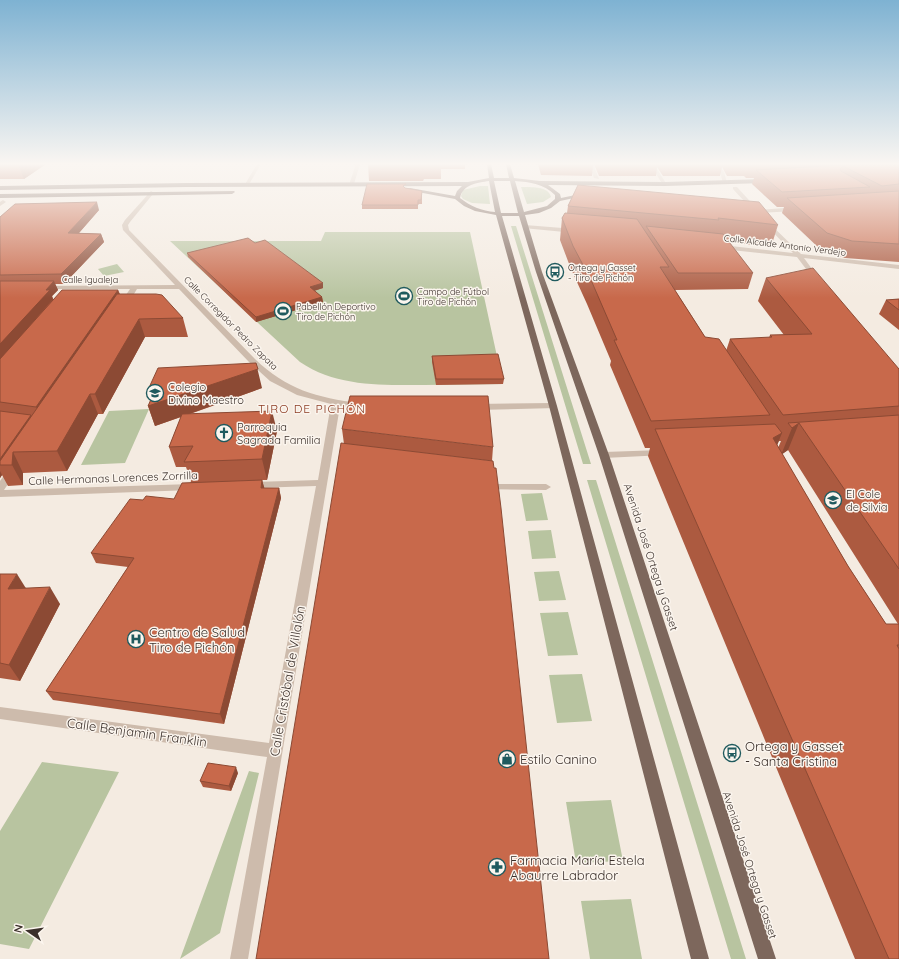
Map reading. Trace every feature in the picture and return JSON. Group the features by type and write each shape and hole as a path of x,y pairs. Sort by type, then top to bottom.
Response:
{"main road":[{"path":"476,209 498,214 522,214 546,209"},
{"path":"497,209 553,406 700,959"},
{"name":"Avenida José Ortega y Gasset","path":"521,209 539,272 604,455 767,959"}],"street":[{"name":"Calle Corregidor Pedro Zapata","path":"137,209 127,221 125,225 126,230 268,375 282,385 308,396 336,403 366,406"},
{"path":"753,209 800,256 820,283"},
{"path":"756,212 797,209"},
{"path":"525,228 583,232"},
{"name":"Calle Alcalde Antonio Verdejo","path":"712,246 899,267"},
{"name":"Calle Igualeja","path":"38,288 67,291 181,287"},
{"path":"118,312 134,288"},
{"name":"Calle Cristóbal de Villalón","path":"239,959 322,483 329,467 336,403"},
{"path":"465,407 553,406"},
{"path":"604,455 672,452"},
{"path":"0,489 18,462"},
{"path":"238,486 322,483"},
{"path":"478,486 494,488 546,487"},
{"name":"Calle Hermanas Lorences Zorrilla","path":"0,494 199,487"},
{"name":"Calle Benjamin Franklin","path":"0,713 275,751"}],"green space":[{"path":"511,226 516,226 591,464 583,464"},
{"name":"Campo de Fútbol Tiro de Pichón","path":"325,232 470,232 503,384 392,385 360,383 329,376 314,370 300,362 170,241 321,241"},
{"path":"117,264 124,272 104,276 98,269"},
{"path":"149,409 125,463 81,465 109,411"},
{"path":"587,480 596,480 746,959 731,959"},
{"path":"542,493 548,520 526,521 521,494"},
{"path":"551,530 556,558 532,559 528,531"},
{"path":"559,571 566,600 539,601 534,572"},
{"path":"568,612 578,655 548,656 540,613"},
{"path":"582,674 592,721 557,723 549,675"},
{"path":"42,762 119,772 29,949 0,944 0,831"},
{"path":"249,771 259,773 220,933 180,959"},
{"path":"611,800 623,861 576,863 566,802"},
{"path":"631,899 642,959 590,959 581,901"}],"building":[{"path":"10,209 91,209 68,233 101,234 61,274 0,275 0,217"},
{"path":"598,209 765,209 778,225 718,218 719,220"},
{"path":"799,209 899,209 899,244 852,241 827,233"},
{"path":"565,213 637,219 669,267 660,267 705,337 719,339 770,415 651,421 614,340 617,340 591,280 573,246 562,218"},
{"path":"646,226 723,234 753,273 678,273"},
{"path":"248,238 255,243 265,240 323,283 310,287 322,297 256,317 187,253"},
{"path":"813,268 899,369 899,406 783,415 730,339 772,337 770,335 812,334 766,278"},
{"path":"0,281 54,281 46,290 50,290 0,344"},
{"path":"62,290 118,290 36,407 0,402 0,359"},
{"path":"117,294 162,295 183,318 139,319 95,394 90,394 57,451 13,452 12,465 0,465 0,461"},
{"path":"899,299 899,310 886,300"},
{"path":"498,354 504,379 436,379 432,356"},
{"path":"256,363 258,369 148,406 155,391 147,392 158,368"},
{"path":"350,396 488,396 493,447 342,429"},
{"path":"0,411 31,415 0,459"},
{"path":"272,411 262,459 184,462 193,446 169,447 182,414"},
{"path":"899,415 899,569 799,423 792,428 788,423"},
{"path":"775,424 782,433 773,438 848,566 886,624 899,624 899,645 897,645 899,649 899,959 889,959 655,429"},
{"path":"341,443 493,461 494,468 496,468 549,959 256,959"},
{"name":"Centro de Salud Tiro de Pichón","path":"262,480 261,488 279,488 220,714 46,691 134,558 91,553 130,499 143,500 146,496 174,499 182,483"},
{"path":"0,574 17,574 8,589 50,587 9,665 0,663"},
{"path":"208,763 236,767 229,786 200,781"}],"place":[{"name":"Ortega y Gasset - Tiro de Pichón","path":"555,272"},
{"name":"Campo de Fútbol Tiro de Pichón","path":"404,296"},
{"name":"Pabellón Deportivo Tiro de Pichón","path":"283,311"},
{"name":"Colegio Divino Maestro","path":"155,393"},
{"name":"Parroquia Sagrada Familia","path":"224,433"},
{"name":"El Cole de Silvia","path":"833,500"},
{"name":"Centro de Salud Tiro de Pichón","path":"136,639"},
{"name":"Ortega y Gasset - Santa Cristina","path":"732,753"},
{"name":"Estilo Canino","path":"507,759"},
{"name":"Farmacia María Estela Abaurre Labrador","path":"497,867"}],"district":[{"name":"TIRO DE PICHÓN","path":"312,408"}]}
